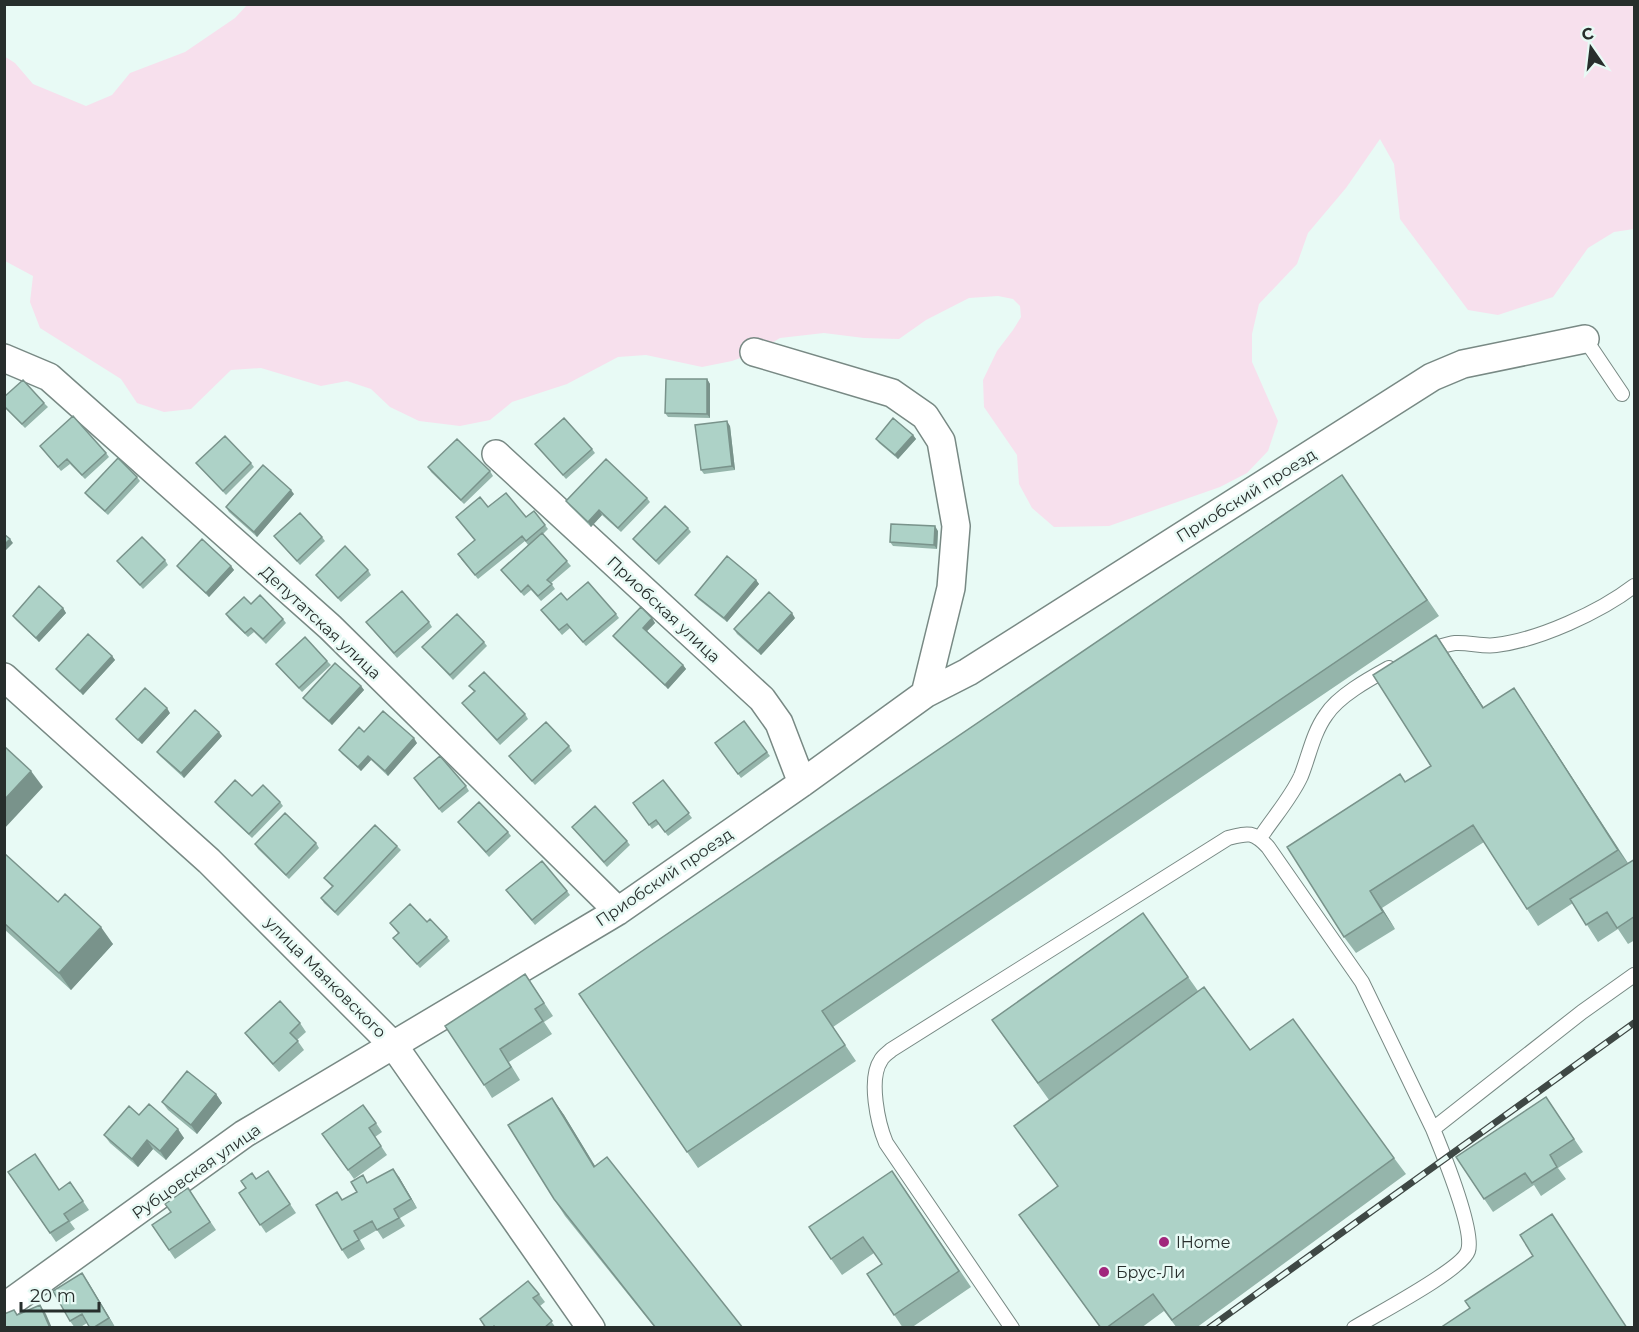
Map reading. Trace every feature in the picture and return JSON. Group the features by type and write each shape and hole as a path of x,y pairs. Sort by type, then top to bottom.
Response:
{"street":[{"name":"Приобский проезд","path":"394,1046 618,910 802,783 925,694 968,672 1432,377 1464,364 1585,339"},
{"path":"754,352 892,393 925,416 941,441 956,526 951,588 925,694"},
{"name":"Депутатская улица","path":"4,358 49,377 330,627 618,910"},
{"name":"Приобская улица","path":"496,454 762,699 779,723 802,783"},
{"name":"улица Маяковского","path":"4,677 209,861 394,1046 591,1328"},
{"name":"Рубцовская улица","path":"4,1307 244,1134 394,1046"}],"lane":[{"path":"1585,339 1622,394"},
{"path":"1260,838 1300,777 1326,714 1345,696 1368,680 1424,651 1455,643 1493,645 1515,642 1565,624 1615,601 1635,586"},
{"path":"1012,1328 886,1143 879,1126 876,1109 875,1083 880,1061 891,1050 1228,838 1248,833 1260,838 1362,982 1433,1129 1445,1158 1470,1241 1468,1254 1444,1275 1354,1328"},
{"path":"1433,1129 1582,1012 1635,975"}],"shaded area":[{"path":"247,5 1634,5 1634,229 1614,232 1588,248 1553,297 1498,315 1468,310 1400,219 1394,164 1380,139 1346,188 1308,233 1297,264 1259,304 1252,334 1252,362 1278,421 1268,451 1247,473 1220,487 1109,526 1054,527 1032,508 1019,484 1017,455 984,407 983,380 997,351 1021,317 1020,306 1013,299 998,296 969,298 926,320 899,339 824,333 780,338 757,352 732,361 702,367 646,355 618,357 567,384 512,402 490,420 460,426 419,421 390,407 371,389 347,381 321,386 261,368 231,370 191,409 164,412 137,403 121,379 40,328 30,302 33,276 5,261 4,56 15,63 33,84 86,106 112,95 130,73 185,52 235,18"}],"building":[{"path":"666,379 707,379 707,414 665,413"},
{"path":"23,380 44,403 22,424 4,406 4,397"},
{"path":"73,416 106,453 82,475 67,459 58,467 40,446"},
{"path":"564,418 592,449 563,475 535,444"},
{"path":"893,418 913,435 895,455 876,439"},
{"path":"727,421 732,466 701,470 695,425"},
{"path":"225,436 251,463 223,491 196,463"},
{"path":"457,439 490,471 461,500 428,467"},
{"path":"118,458 137,477 105,511 85,493"},
{"path":"606,459 647,498 618,528 599,510 588,522 566,501"},
{"path":"263,465 291,490 254,532 226,507"},
{"path":"1342,475 1427,600 822,1011 845,1045 687,1152 579,994"},
{"path":"506,493 526,517 534,511 545,525 526,541 522,536 475,575 458,554 475,540 456,517 480,497 488,507"},
{"path":"665,506 688,528 656,561 633,539"},
{"path":"300,513 322,537 297,561 274,536"},
{"path":"891,524 935,526 934,545 890,542"},
{"path":"542,533 567,561 547,580 552,584 538,596 528,585 521,592 501,570"},
{"path":"4,534 10,539 4,545"},
{"path":"142,537 165,560 140,585 117,561"},
{"path":"202,539 231,566 206,593 177,566"},
{"path":"345,546 368,570 338,598 316,575"},
{"path":"727,556 756,580 724,618 695,595"},
{"path":"588,582 616,614 583,642 567,624 559,630 541,610 561,593 567,600"},
{"path":"39,586 63,608 36,638 13,616"},
{"path":"402,591 429,622 394,653 366,622"},
{"path":"769,592 792,613 758,651 734,629"},
{"path":"260,595 283,619 263,639 251,628 245,633 226,614 244,597 251,604"},
{"path":"641,607 652,618 643,628 683,665 665,685 613,636"},
{"path":"457,614 484,642 450,675 422,647"},
{"path":"88,634 112,656 80,691 56,669"},
{"path":"1436,635 1483,708 1514,688 1618,850 1527,909 1473,825 1370,891 1383,912 1344,937 1287,847 1400,774 1405,782 1431,766 1373,675"},
{"path":"305,637 327,661 299,688 276,664"},
{"path":"335,663 361,686 329,721 303,698"},
{"path":"484,672 525,714 497,740 462,703 475,691 469,686"},
{"path":"145,688 167,708 138,740 116,719"},
{"path":"195,710 219,732 181,773 157,752"},
{"path":"383,711 414,738 385,771 368,756 358,767 339,750 359,727 364,732"},
{"path":"744,721 767,752 738,774 715,743"},
{"path":"546,722 569,746 532,781 509,756"},
{"path":"4,746 31,771 4,800"},
{"path":"440,756 466,786 439,809 414,778"},
{"path":"235,780 252,796 263,785 280,802 249,834 215,802"},
{"path":"663,780 689,813 665,832 656,820 649,825 633,803"},
{"path":"479,802 508,832 486,852 458,822"},
{"path":"595,806 627,841 604,862 572,827"},
{"path":"285,813 316,843 286,875 255,844"},
{"path":"375,825 397,846 335,912 321,898 333,886 324,878"},
{"path":"4,853 58,902 65,894 101,927 59,973 4,923"},
{"path":"1635,859 1635,916 1617,928 1607,912 1586,925 1570,899"},
{"path":"542,861 567,891 532,920 506,890"},
{"path":"410,904 427,922 430,919 447,937 417,964 393,938 399,933 390,923"},
{"path":"1143,913 1188,977 1038,1083 992,1020"},
{"path":"525,974 544,1003 535,1009 543,1021 500,1049 511,1067 484,1085 445,1026"},
{"path":"1204,987 1250,1050 1293,1019 1394,1158 1172,1320 1153,1294 1106,1328 1101,1328 1019,1215 1058,1186 1014,1126"},
{"path":"280,1001 300,1023 290,1033 298,1041 273,1064 245,1033"},
{"path":"187,1071 216,1094 191,1125 162,1102"},
{"path":"1546,1097 1574,1139 1550,1155 1557,1167 1532,1183 1525,1173 1484,1199 1456,1157"},
{"path":"552,1098 594,1167 607,1157 743,1328 656,1328 554,1199 508,1125"},
{"path":"149,1104 178,1129 160,1151 147,1140 132,1159 104,1135 129,1106 139,1115"},
{"path":"363,1105 376,1123 369,1128 381,1146 348,1170 322,1134"},
{"path":"35,1154 59,1190 70,1182 83,1201 64,1214 69,1221 50,1233 8,1172"},
{"path":"393,1169 411,1199 394,1209 399,1218 377,1230 372,1221 354,1231 359,1240 342,1250 316,1205 337,1192 342,1200 357,1192 351,1182 363,1175 367,1183"},
{"path":"268,1171 290,1204 260,1225 239,1193 246,1188 241,1181 252,1173 256,1179"},
{"path":"892,1171 959,1271 894,1315 867,1274 882,1264 863,1237 831,1259 809,1227"},
{"path":"188,1188 210,1222 169,1250 152,1225 171,1212 165,1204"},
{"path":"1552,1214 1627,1328 1440,1328 1470,1308 1465,1301 1533,1256 1520,1235"},
{"path":"82,1273 109,1318 93,1328 90,1328 82,1314 70,1321 53,1291"},
{"path":"528,1281 539,1294 533,1298 552,1321 544,1328 496,1328 494,1326 486,1328 480,1319"},
{"path":"40,1305 50,1328 4,1328 4,1314 14,1310 17,1315"}],"railway":[{"path":"1209,1328 1634,1023"}],"place":[{"name":"IHome","path":"1164,1242"},
{"name":"Брус-Ли","path":"1104,1272"}]}
